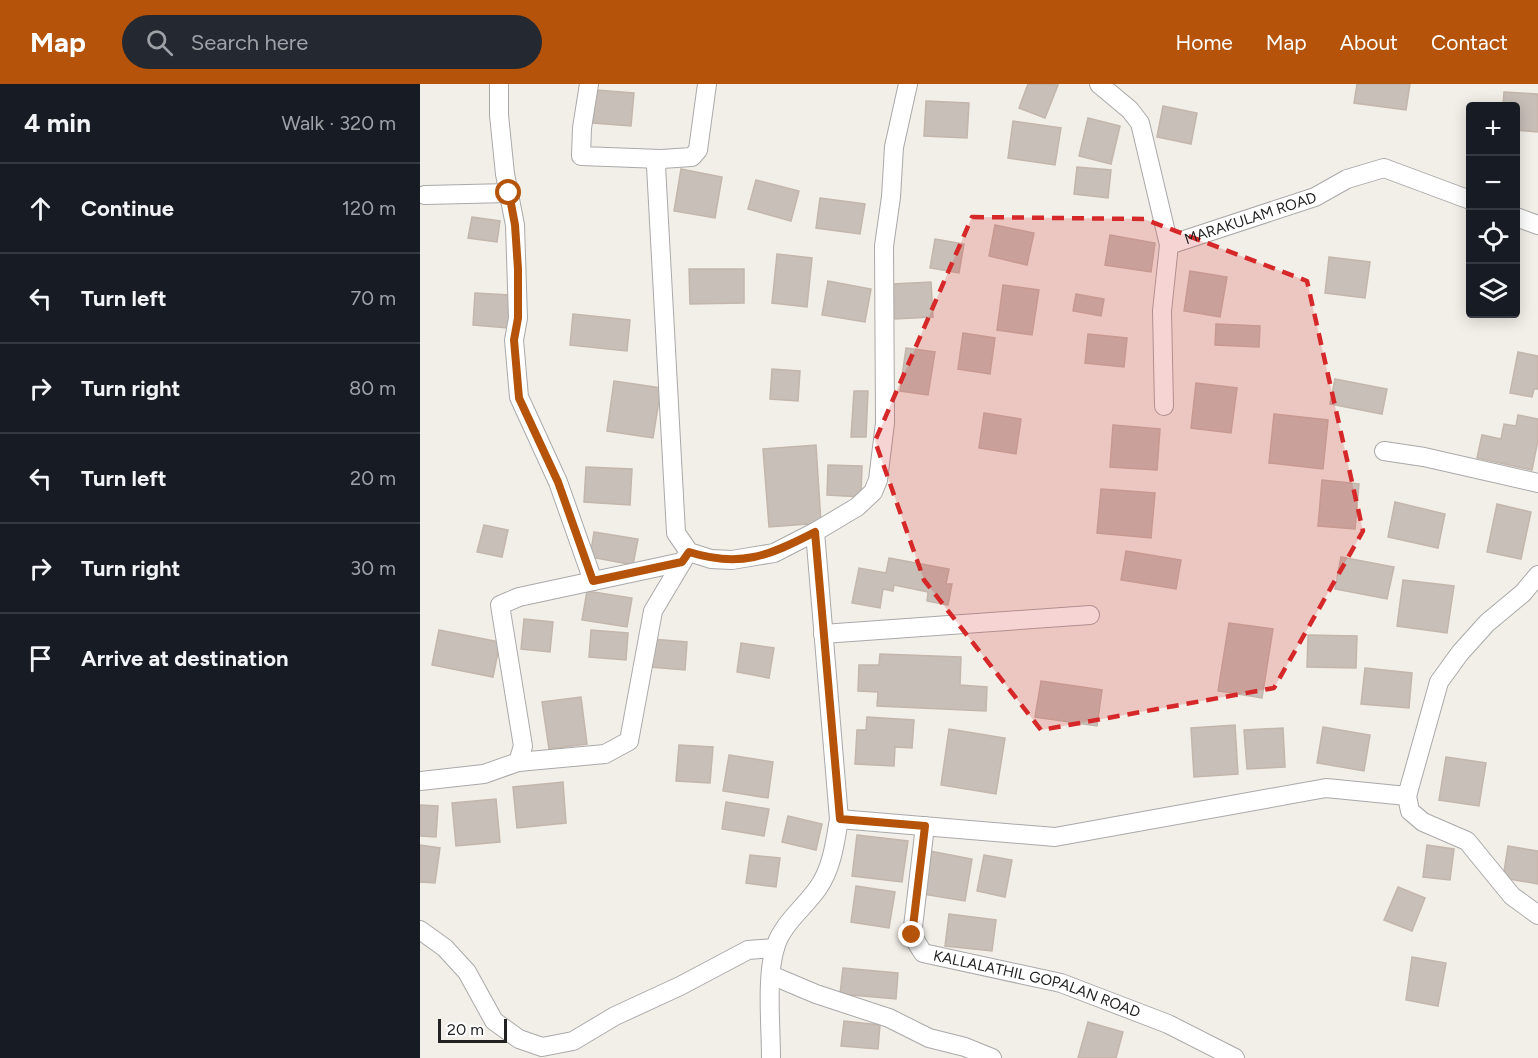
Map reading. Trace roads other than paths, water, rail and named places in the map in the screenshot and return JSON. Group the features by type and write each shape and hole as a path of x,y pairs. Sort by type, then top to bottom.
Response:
{"street":[{"path":"499,84 499,115 515,225 518,269 518,318 514,340 519,398 558,482 593,581"},
{"path":"590,84 582,128 582,156 660,159 692,157 698,150 707,84"},
{"path":"518,762 523,746 500,605 519,597 685,557 732,560 774,553 857,507 873,492 878,480 885,423 884,246 891,197 894,147 908,84"},
{"name":"MARAKULAM ROAD","path":"1099,84 1130,110 1140,123 1169,245 1315,197 1347,179 1384,168 1466,199"},
{"path":"660,159 657,172 676,533 685,557"},
{"path":"425,195 509,193"},
{"path":"1520,219 1538,225"},
{"path":"1164,406 1161,311 1169,245"},
{"path":"1384,451 1424,457 1538,483"},
{"path":"771,1058 771,975 775,948 782,932 819,886 830,865 840,819 815,532"},
{"path":"420,781 484,774 518,762 605,754 628,741 653,611 685,557"},
{"path":"1538,575 1523,593 1487,623 1460,653 1439,682 1407,796 1410,811 1423,822 1467,841 1512,896 1538,915"},
{"path":"823,634 1090,615"},
{"path":"840,819 1055,837 1326,788 1407,796"},
{"name":"KALLALATHIL GOPALAN ROAD","path":"925,826 912,935 923,953 1061,983 1168,1024 1235,1058"},
{"path":"424,939 445,948 467,972 494,1020 519,1039 542,1047 573,1041 615,1016 680,987 748,950 775,948"},
{"path":"771,975 816,994 889,1018 929,1038 965,1047 992,1058"}]}
